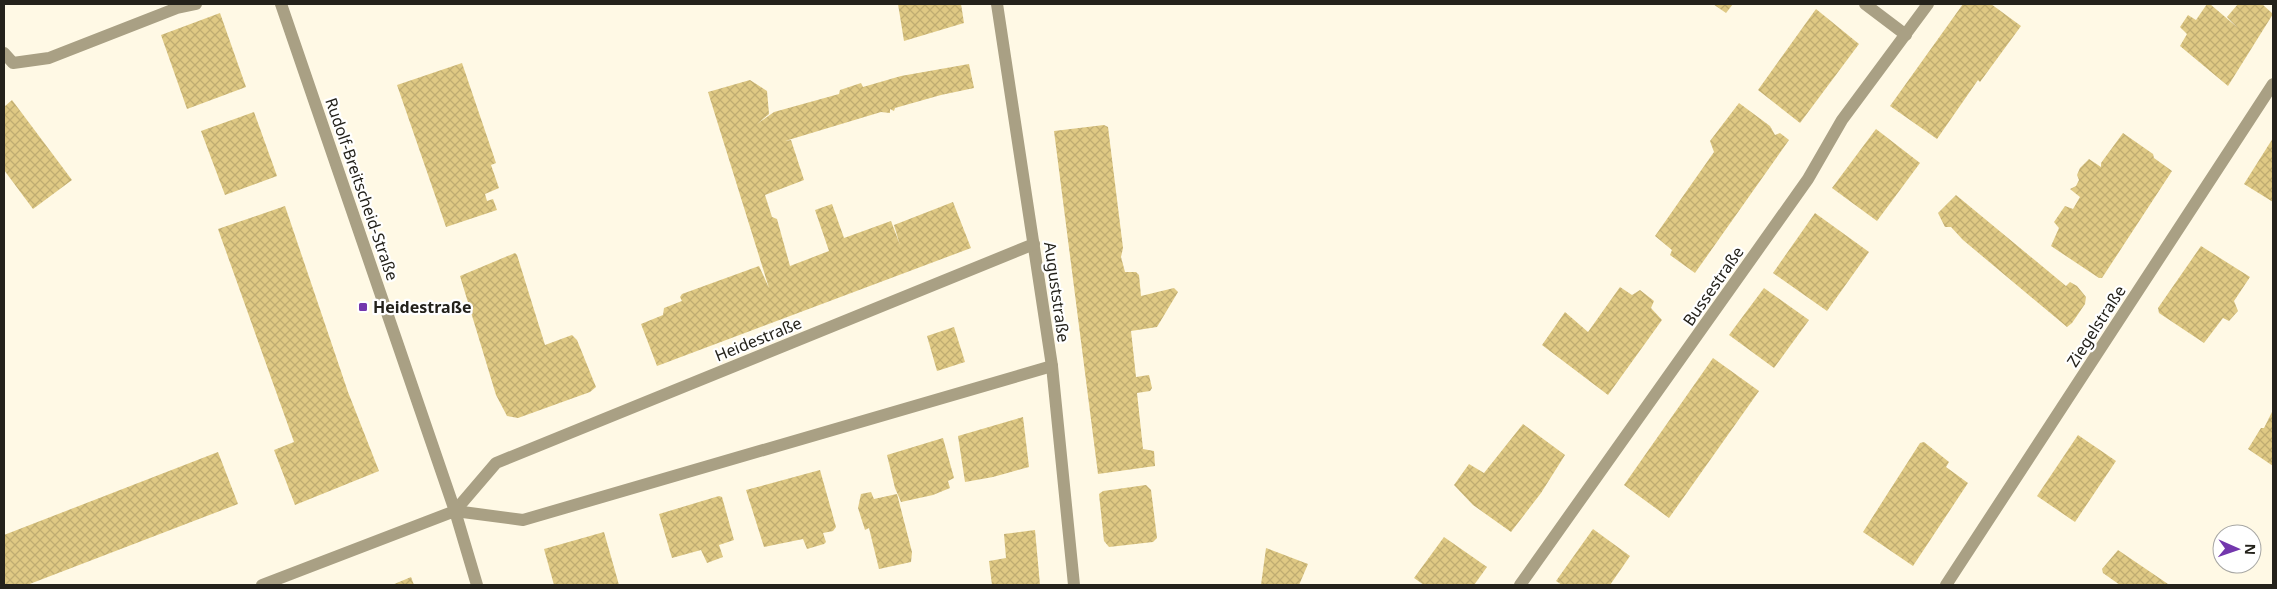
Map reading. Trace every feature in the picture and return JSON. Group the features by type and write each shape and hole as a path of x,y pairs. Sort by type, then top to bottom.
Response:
{"street":[{"path":"4,53 13,63 49,58 177,8 196,4"},
{"name":"Rudolf-Breitscheid-Straße","path":"281,4 455,511 477,585"},
{"name":"Auguststraße","path":"997,4 1052,366 1074,585"},
{"path":"1865,4 1906,35"},
{"name":"Bussestraße","path":"1520,585 1808,180 1842,120 1928,4"},
{"name":"Ziegelstraße","path":"1946,585 2273,84"},
{"name":"Heidestraße","path":"455,511 496,463 1034,244"},
{"name":"Heidestraße","path":"262,585 455,511 523,520 1052,366"}],"building":[{"path":"898,4 961,4 964,23 904,41"},
{"path":"1713,4 1733,4 1726,13"},
{"path":"1963,4 1991,4 2021,26 1980,82 1978,80 1937,139 1890,106"},
{"path":"2207,4 2210,4 2238,28 2227,17 2238,4 2262,4 2273,14 2228,86 2180,46 2187,34 2180,27 2188,15 2196,20"},
{"path":"1816,9 1859,44 1800,123 1758,90"},
{"path":"220,13 246,87 187,109 161,35"},
{"path":"462,63 496,163 491,165 499,188 485,194 487,201 493,199 497,210 446,227 397,85"},
{"path":"969,64 974,88 895,108 894,111 890,109 890,113 881,112 785,141 791,140 804,180 765,195 772,217 777,219 790,266 829,251 815,210 832,204 844,238 891,221 900,245 894,225 953,202 971,248 657,366 641,324 663,315 664,308 682,301 680,297 682,294 759,266 769,288 708,92 750,80 767,91 769,114 757,124 774,112 839,94 840,90 861,83 863,87 901,76"},
{"path":"12,100 72,180 33,209 4,170 4,107"},
{"path":"1739,103 1770,126 1775,135 1780,133 1789,140 1695,273 1670,255 1672,250 1655,236 1714,152 1710,141"},
{"path":"254,112 277,176 225,195 201,131"},
{"path":"1104,125 1108,127 1123,248 1121,257 1125,272 1136,272 1139,275 1141,296 1174,288 1178,292 1157,327 1131,331 1136,377 1149,375 1152,388 1150,391 1137,393 1143,449 1154,451 1155,466 1098,474 1054,131"},
{"path":"1876,129 1920,163 1877,221 1832,188"},
{"path":"2123,133 2153,154 2154,158 2172,171 2102,278 2099,278 2051,246 2059,228 2054,222 2065,206 2073,209 2080,197 2070,189 2076,186 2079,180 2077,175 2080,168 2089,159 2101,167 2101,163"},
{"path":"2273,138 2273,202 2244,184"},
{"path":"1956,195 2066,286 2070,282 2077,286 2086,297 2085,304 2072,323 2067,327 1963,240 1951,227 1945,227 1938,213"},
{"path":"285,206 348,392 379,471 295,505 274,450 294,442 218,229"},
{"path":"1815,213 1869,252 1827,311 1773,273"},
{"path":"2201,246 2250,277 2234,301 2238,311 2229,321 2223,318 2204,343 2159,313 2158,308"},
{"path":"515,253 545,345 572,335 577,340 596,387 590,392 518,418 507,416 496,395 460,276"},
{"path":"1620,287 1632,295 1640,290 1654,301 1651,308 1662,320 1608,395 1542,345 1565,312 1588,332"},
{"path":"1764,288 1809,320 1774,368 1729,335"},
{"path":"954,327 965,362 937,371 927,336"},
{"path":"1713,358 1759,391 1669,518 1624,485"},
{"path":"2273,410 2273,466 2248,449 2261,428 2264,428"},
{"path":"1023,417 1029,467 993,477 965,482 958,436"},
{"path":"1523,424 1565,455 1541,493 1511,532 1473,505 1454,485 1469,464 1484,473"},
{"path":"2078,435 2116,461 2075,522 2037,496"},
{"path":"943,438 954,478 948,481 950,488 933,495 901,502 895,488 887,455"},
{"path":"1924,442 1949,462 1946,467 1968,483 1913,566 1863,532 1920,443"},
{"path":"218,452 238,504 27,585 4,585 4,535"},
{"path":"820,470 836,527 833,531 823,533 826,542 807,549 803,539 764,547 746,490"},
{"path":"1146,485 1151,490 1157,538 1153,542 1109,547 1104,541 1099,494 1103,491"},
{"path":"871,492 874,499 897,494 912,552 911,562 879,569 869,528 865,530 858,508 861,494"},
{"path":"719,496 722,497 734,540 719,545 723,557 707,563 701,550 672,558 659,514"},
{"path":"1593,529 1630,556 1610,585 1562,585 1556,581"},
{"path":"1035,530 1040,585 992,585 989,561 1006,558 1004,534"},
{"path":"604,532 619,585 554,585 544,549"},
{"path":"1444,537 1487,567 1474,585 1424,585 1414,578"},
{"path":"1266,548 1308,564 1299,585 1261,585"},
{"path":"2118,550 2168,585 2120,585 2103,573 2102,569"},
{"path":"411,577 414,585 392,585"}],"place":[{"name":"Heidestraße","path":"363,307"}]}
